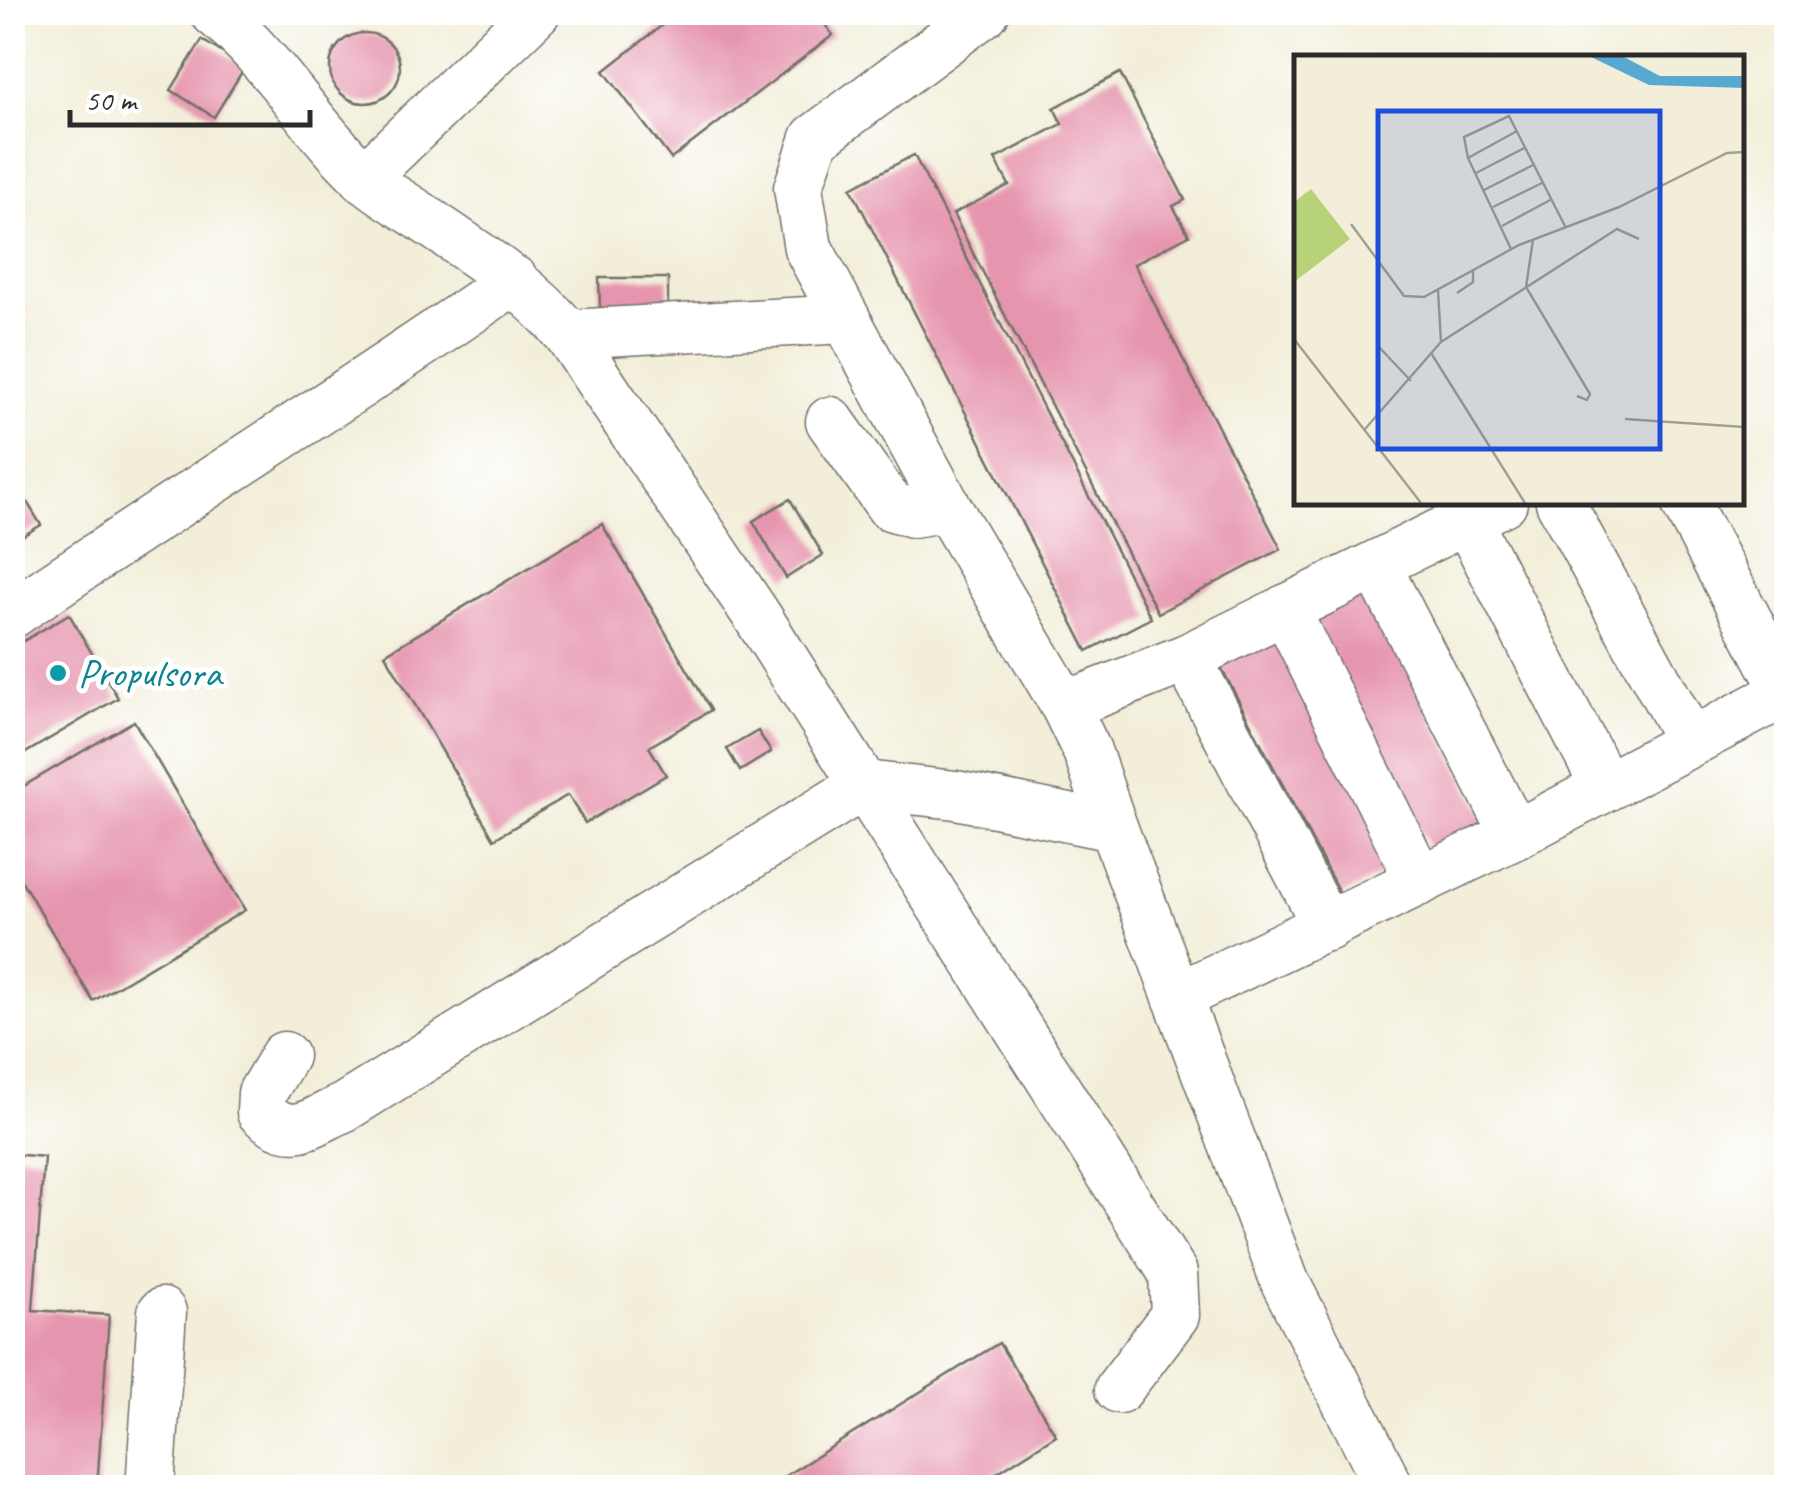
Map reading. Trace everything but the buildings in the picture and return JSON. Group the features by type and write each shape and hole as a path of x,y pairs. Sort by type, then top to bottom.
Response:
{"street":[{"path":"214,12 266,60 364,178 514,280 546,308 568,334 758,616 1173,1273 1175,1315 1119,1389"},
{"path":"364,178 536,12"},
{"path":"985,12 814,138 798,188 808,248 947,507 1087,751 1285,1282 1390,1488"},
{"path":"12,614 514,280"},
{"path":"568,334 846,319"},
{"path":"830,421 890,506 913,513 947,507"},
{"path":"1562,505 1690,741"},
{"path":"1177,997 1515,835 1773,699 1779,688 1776,675 1687,505"},
{"path":"1064,706 1187,658 1485,511 1605,788"},
{"path":"1376,565 1515,835"},
{"path":"1285,610 1420,882"},
{"path":"1187,658 1327,927"},
{"path":"284,1056 262,1094 261,1112 278,1128 295,1129 345,1107 864,785 956,795 1113,827"},
{"path":"150,1488 162,1312"}],"place":[{"name":"Propulsora","path":"58,673"}]}
